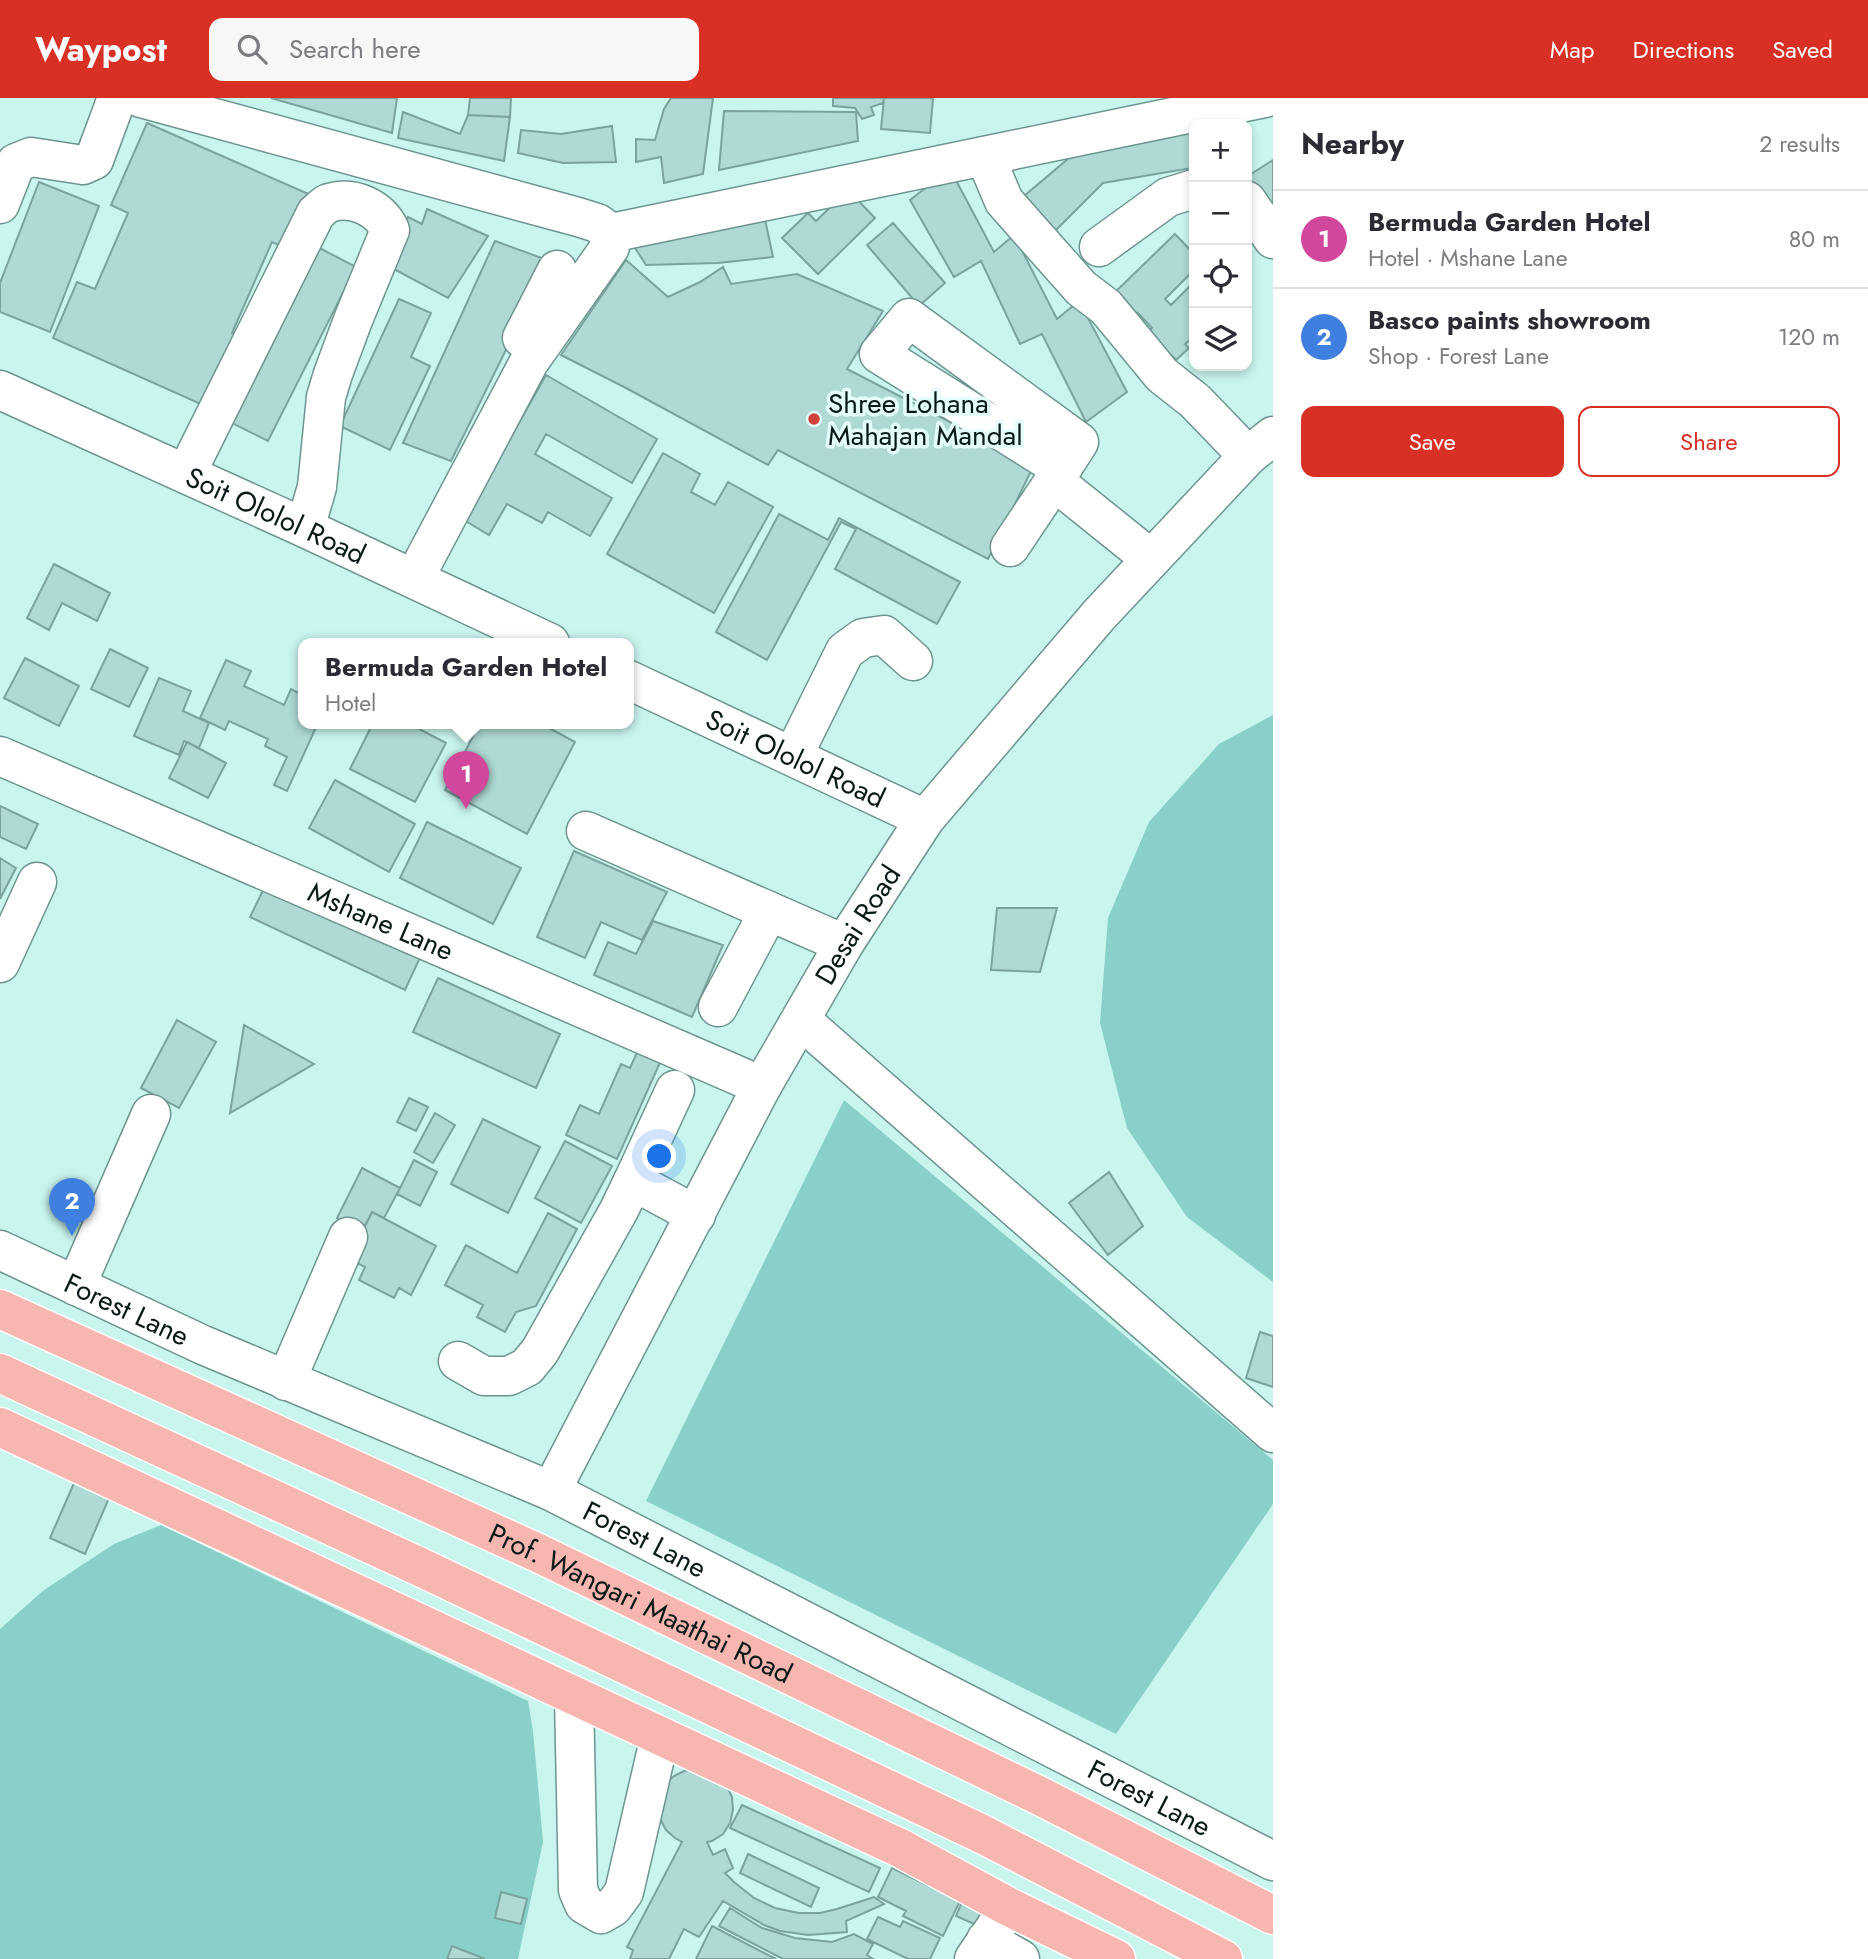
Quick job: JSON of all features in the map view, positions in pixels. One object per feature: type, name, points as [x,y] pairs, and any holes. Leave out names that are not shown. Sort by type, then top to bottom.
[{"type":"main road","name":"Prof. Wangari Maathai Road","points":[[0,1309],[538,1553],[1036,1794],[1273,1914]]},
{"type":"main road","points":[[0,1373],[418,1566],[982,1834],[1223,1959]]},
{"type":"main road","points":[[0,1427],[900,1849],[1098,1955]]},
{"type":"street","points":[[0,204],[16,163],[30,157],[83,165],[94,160],[117,98]]},
{"type":"street","points":[[141,98],[578,217],[597,223],[611,233],[1265,98]]},
{"type":"street","points":[[985,156],[1004,201],[1081,288],[1106,307],[1163,375],[1195,401],[1261,446]]},
{"type":"street","points":[[1099,247],[1168,197],[1189,191]]},
{"type":"street","points":[[186,474],[316,213],[327,204],[352,201],[372,209],[385,220],[390,230],[329,386],[317,487],[305,528]]},
{"type":"street","points":[[1252,208],[1273,240]]},
{"type":"street","points":[[407,576],[529,362],[610,247],[611,233]]},
{"type":"street","points":[[407,576],[557,270]]},
{"type":"street","points":[[1010,547],[1058,475],[1079,442],[909,318],[879,354],[1058,475],[1151,559]]},
{"type":"street","name":"Soit Ololol Road","points":[[0,390],[539,638]]},
{"type":"street","name":"Desai Road","points":[[551,1491],[762,1086],[844,944],[925,819],[1099,615],[1261,446]]},
{"type":"street","points":[[793,757],[845,651],[863,638],[884,635],[913,661]]},
{"type":"street","name":"Soit Ololol Road","points":[[634,682],[925,819]]},
{"type":"street","name":"Mshane Lane","points":[[0,756],[762,1086]]},
{"type":"street","points":[[586,831],[844,944]]},
{"type":"street","points":[[0,963],[37,882]]},
{"type":"street","points":[[718,1007],[769,911]]},
{"type":"street","points":[[801,1020],[1273,1433]]},
{"type":"street","points":[[458,1361],[484,1376],[509,1376],[527,1367],[540,1351],[612,1222],[676,1090]]},
{"type":"street","points":[[76,1286],[151,1114]]},
{"type":"street","points":[[633,1181],[696,1215]]},
{"type":"street","points":[[286,1381],[348,1237]]},
{"type":"street","name":"Forest Lane","points":[[0,1250],[203,1345],[551,1491],[1273,1861]]},
{"type":"street","points":[[574,1696],[578,1890],[583,1904],[601,1914],[613,1907],[624,1892],[660,1736]]},
{"type":"street","points":[[1009,1907],[980,1950],[1020,1959]]},
{"type":"shaded area","points":[[1273,715],[1273,1282],[1187,1217],[1127,1128],[1100,1023],[1108,918],[1149,822],[1219,744]]},
{"type":"shaded area","points":[[844,1100],[1273,1460],[1273,1504],[1116,1734],[646,1501]]},
{"type":"shaded area","points":[[161,1525],[528,1701],[543,1842],[518,1959],[0,1959],[0,1629],[44,1590],[114,1544]]},
{"type":"building","points":[[271,98],[397,98],[392,133]]},
{"type":"building","points":[[470,98],[511,98],[510,117],[468,115]]},
{"type":"building","points":[[671,98],[713,98],[703,174],[664,183],[661,157],[636,162],[636,139],[655,140],[664,109]]},
{"type":"building","points":[[833,98],[884,98],[883,103],[871,107],[874,115],[862,119],[855,108],[833,106]]},
{"type":"building","points":[[884,98],[933,98],[930,133],[881,129]]},
{"type":"building","points":[[1234,108],[1237,119],[1191,119]]},
{"type":"building","points":[[724,111],[856,112],[858,141],[719,170]]},
{"type":"building","points":[[403,112],[460,134],[468,115],[510,117],[504,161],[398,138]]},
{"type":"building","points":[[1189,120],[1189,169],[1103,183],[1050,236],[1017,202],[1082,147]]},
{"type":"building","points":[[147,123],[313,196],[290,250],[272,242],[232,333],[246,339],[214,410],[53,338],[77,282],[95,289],[128,213],[111,205]]},
{"type":"building","points":[[612,126],[616,162],[563,163],[518,153],[521,130],[561,134]]},
{"type":"building","points":[[1273,160],[1273,213],[1252,182],[1252,173]]},
{"type":"building","points":[[950,169],[994,252],[1014,235],[1057,319],[1079,301],[1127,392],[1086,422],[1042,334],[1020,344],[981,261],[954,277],[910,200]]},
{"type":"building","points":[[39,182],[99,206],[50,332],[0,312],[0,283]]},
{"type":"building","points":[[848,190],[875,218],[818,274],[782,238],[808,213],[816,221]]},
{"type":"building","points":[[427,209],[488,236],[448,298],[390,267],[408,217],[422,224]]},
{"type":"building","points":[[763,210],[773,257],[718,263],[646,265],[628,237]]},
{"type":"building","points":[[893,223],[945,283],[919,306],[867,245]]},
{"type":"building","points":[[1175,234],[1189,249],[1189,275],[1165,299],[1171,305],[1189,287],[1189,341],[1185,344],[1189,348],[1176,360],[1171,355],[1165,360],[1147,333],[1152,328],[1138,313],[1129,322],[1107,300]]},
{"type":"building","points":[[495,241],[550,261],[451,461],[403,443]]},
{"type":"building","points":[[308,242],[356,267],[268,441],[220,417]]},
{"type":"building","name":"Shree Lohana Mahajan Mandal","points":[[626,260],[668,297],[700,282],[723,267],[731,284],[797,274],[883,311],[847,369],[1034,465],[988,559],[778,450],[768,465],[561,355]]},
{"type":"building","points":[[399,299],[431,313],[411,357],[430,366],[390,450],[340,426]]},
{"type":"building","points":[[546,375],[657,439],[632,483],[546,434],[535,454],[612,498],[590,536],[548,512],[542,523],[507,504],[489,535],[464,520]]},
{"type":"building","points":[[663,453],[700,474],[691,492],[715,505],[728,482],[773,507],[714,613],[607,554]]},
{"type":"building","points":[[779,514],[828,540],[839,518],[960,582],[937,624],[835,569],[856,529],[841,522],[767,660],[716,632]]},
{"type":"building","points":[[54,564],[110,593],[97,621],[62,603],[49,630],[27,618]]},
{"type":"building","points":[[110,649],[148,668],[129,707],[91,689]]},
{"type":"building","points":[[25,658],[79,686],[59,726],[4,698]]},
{"type":"building","points":[[226,660],[251,671],[244,686],[284,705],[291,689],[298,692],[298,729],[315,729],[287,791],[274,785],[287,757],[265,746],[268,739],[229,721],[225,730],[200,718]]},
{"type":"building","points":[[159,678],[191,691],[183,711],[209,723],[199,748],[184,741],[179,755],[134,736]]},
{"type":"building","points":[[370,729],[419,729],[446,743],[415,802],[350,769]]},
{"type":"building","points":[[477,729],[551,729],[575,742],[527,834],[445,790]]},
{"type":"building","points":[[187,742],[226,763],[208,798],[169,778]]},
{"type":"building","points":[[335,780],[415,824],[389,872],[309,828]]},
{"type":"building","points":[[0,806],[38,824],[26,849],[0,837]]},
{"type":"building","points":[[427,822],[521,868],[493,924],[400,878]]},
{"type":"building","points":[[574,851],[667,892],[642,940],[601,922],[585,958],[537,937]]},
{"type":"building","points":[[0,858],[16,868],[0,899]]},
{"type":"building","points":[[269,878],[423,951],[405,990],[250,917]]},
{"type":"building","points":[[997,908],[1057,908],[1040,972],[991,970]]},
{"type":"building","points":[[653,921],[723,945],[692,1017],[594,975],[608,942],[636,954]]},
{"type":"building","points":[[438,978],[560,1034],[536,1088],[413,1032]]},
{"type":"building","points":[[177,1020],[216,1042],[179,1108],[141,1088]]},
{"type":"building","points":[[244,1025],[314,1064],[230,1113]]},
{"type":"building","points":[[639,1048],[662,1058],[617,1159],[566,1135],[580,1105],[599,1114],[621,1064],[630,1068]]},
{"type":"building","points":[[409,1098],[428,1107],[416,1131],[397,1122]]},
{"type":"building","points":[[435,1113],[455,1125],[433,1163],[414,1152]]},
{"type":"building","points":[[483,1119],[540,1147],[508,1213],[451,1184]]},
{"type":"building","points":[[565,1141],[612,1166],[581,1223],[535,1198]]},
{"type":"building","points":[[414,1160],[437,1172],[420,1206],[397,1194]]},
{"type":"building","points":[[362,1168],[400,1188],[384,1218],[372,1212],[362,1231],[337,1218]]},
{"type":"building","points":[[1109,1172],[1143,1226],[1108,1255],[1069,1203]]},
{"type":"building","points":[[372,1212],[436,1246],[411,1295],[399,1288],[394,1298],[359,1280],[365,1267],[349,1259]]},
{"type":"building","points":[[548,1213],[577,1229],[536,1306],[516,1312],[505,1332],[477,1317],[483,1305],[445,1285],[466,1245],[517,1273]]},
{"type":"building","points":[[1260,1332],[1273,1336],[1273,1387],[1246,1378]]},
{"type":"building","points":[[74,1483],[109,1498],[85,1554],[50,1538]]},
{"type":"building","points":[[697,1769],[727,1786],[732,1797],[730,1823],[723,1834],[707,1842],[713,1855],[725,1849],[733,1868],[725,1873],[754,1898],[775,1908],[799,1913],[820,1913],[874,1897],[884,1904],[846,1921],[847,1932],[808,1935],[780,1931],[764,1925],[723,1901],[699,1937],[684,1929],[669,1959],[630,1959],[633,1950],[627,1947],[682,1842],[666,1830],[660,1819],[665,1784],[684,1771]]},
{"type":"building","points":[[742,1805],[880,1868],[869,1892],[730,1828]]},
{"type":"building","points":[[748,1854],[819,1888],[811,1907],[740,1873]]},
{"type":"building","points":[[892,1868],[960,1901],[943,1936],[903,1916],[906,1911],[878,1897]]},
{"type":"building","points":[[501,1892],[527,1899],[521,1924],[495,1918]]},
{"type":"building","points":[[962,1902],[988,1913],[981,1927],[956,1916]]},
{"type":"building","points":[[730,1908],[762,1928],[795,1938],[832,1942],[854,1934],[873,1944],[867,1955],[873,1959],[783,1959],[719,1926]]},
{"type":"building","points":[[878,1917],[900,1927],[903,1921],[940,1938],[930,1959],[908,1959],[867,1939]]},
{"type":"building","points":[[712,1926],[776,1959],[696,1959]]},
{"type":"building","points":[[452,1946],[485,1959],[447,1959]]},
{"type":"place","name":"Shree Lohana Mahajan Mandal","points":[[814,419]]},
{"type":"place","name":"Bermuda Garden Hotel","points":[[466,809]]},
{"type":"place","name":"Basco paints showroom","points":[[72,1236]]}]
